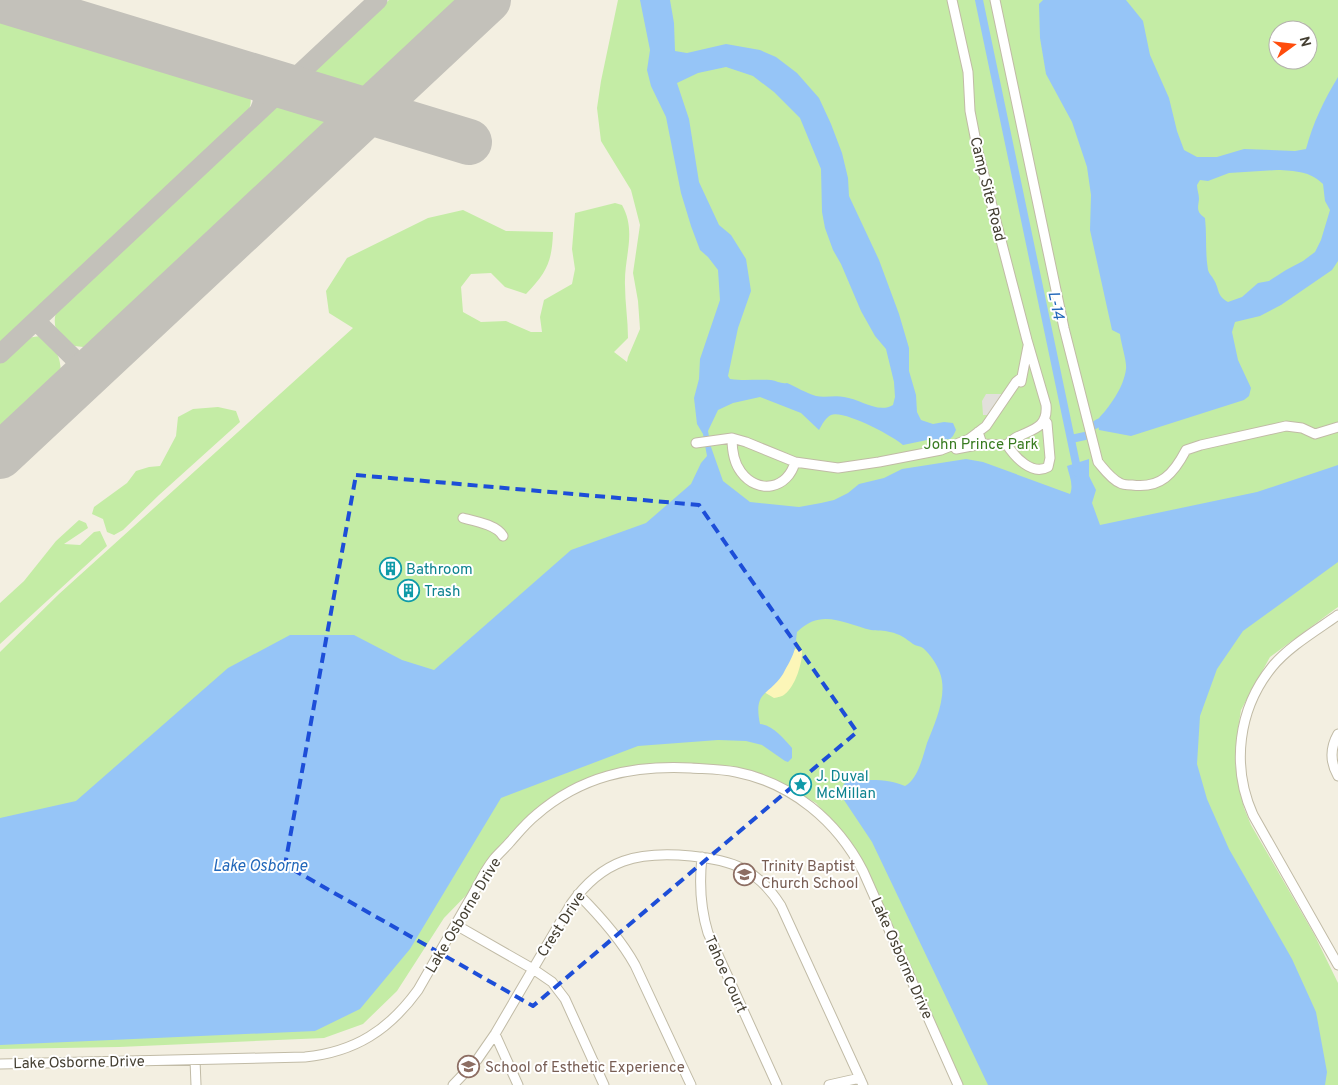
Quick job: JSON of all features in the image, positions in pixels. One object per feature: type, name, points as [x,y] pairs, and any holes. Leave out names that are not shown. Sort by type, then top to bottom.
[{"type":"street","name":"Camp Site Road","points":[[696,443],[720,438],[732,438],[795,462],[838,468],[941,450],[969,439],[986,426],[993,424],[1002,414],[1023,374],[1028,346],[978,152],[970,111],[968,72],[952,0]]},
{"type":"street","points":[[995,0],[1064,328],[1098,462],[1120,484],[1141,486],[1160,482],[1176,469],[1186,450],[1201,445],[1286,426],[1302,428],[1315,434],[1338,427]]},
{"type":"street","points":[[1007,445],[1010,440],[1037,428],[1047,413],[1028,346]]},
{"type":"street","points":[[1023,374],[1032,373],[1036,384],[1039,384]]},
{"type":"street","points":[[1007,445],[1023,463],[1036,468],[1046,468],[1050,462],[1050,452],[1047,423],[1044,419]]},
{"type":"street","points":[[978,432],[982,444]]},
{"type":"street","points":[[732,438],[734,458],[740,471],[747,479],[756,484],[772,486],[782,482],[789,476],[795,462]]},
{"type":"street","points":[[941,450],[982,444],[1007,445]]},
{"type":"street","points":[[463,518],[492,527],[501,532],[503,536]]},
{"type":"street","points":[[1338,615],[1287,654],[1273,666],[1264,678],[1244,719],[1240,761],[1246,798],[1253,814],[1338,964]]},
{"type":"street","points":[[1338,734],[1333,743],[1332,757],[1333,767],[1338,776]]},
{"type":"street","name":"Lake Osborne Drive","points":[[0,1064],[304,1057],[333,1053],[359,1043],[383,1028],[408,1004],[418,990],[493,859],[534,816],[549,804],[583,784],[602,776],[622,771],[654,767],[725,770],[756,777],[774,784],[807,803],[822,815],[847,843],[863,871],[958,1085]]},
{"type":"street","name":"Crest Drive","points":[[453,1085],[477,1060],[495,1034],[578,894],[600,873],[627,860],[656,854],[720,860],[742,868],[758,878],[781,906],[861,1081]]},
{"type":"street","name":"Tahoe Court","points":[[702,857],[700,896],[703,918],[708,933],[777,1085]]},
{"type":"street","points":[[578,894],[606,923],[626,948],[636,965],[691,1085]]},
{"type":"street","points":[[456,924],[552,982],[565,999],[604,1085]]},
{"type":"street","points":[[495,1034],[518,1085]]},
{"type":"street","points":[[195,1060],[196,1085]]},
{"type":"street","points":[[828,1085],[861,1081]]},
{"type":"highlighted area","points":[[356,475],[699,505],[857,732],[533,1006],[285,865]]},
{"type":"green space","points":[[389,0],[464,0],[461,5],[361,97],[315,83],[310,75]]},
{"type":"green space","name":"John Prince Park","points":[[618,0],[1338,0],[1338,607],[1270,657],[1241,710],[1235,763],[1244,808],[1251,825],[1314,934],[1338,983],[1338,1085],[960,1085],[890,923],[839,829],[816,803],[791,789],[693,765],[649,764],[598,775],[572,785],[551,798],[523,821],[479,882],[444,918],[397,991],[363,1024],[324,1038],[119,1047],[0,1049],[0,652],[59,594],[353,328],[329,313],[326,291],[347,258],[428,218],[463,210],[506,231],[553,232],[550,259],[544,273],[526,294],[505,287],[491,273],[471,274],[461,287],[463,312],[481,322],[506,321],[531,332],[542,332],[540,317],[544,300],[572,284],[575,269],[572,249],[575,213],[615,203],[622,205],[629,225],[629,244],[625,274],[628,338],[614,352],[627,362],[640,329],[633,273],[640,225],[631,190],[601,141],[597,108]]},
{"type":"green space","points":[[0,12],[245,86],[250,95],[251,103],[242,119],[0,344]]},
{"type":"green space","points":[[284,102],[338,114],[92,348],[75,346],[64,340],[55,326],[58,308],[275,106]]},
{"type":"green space","points":[[40,336],[54,348],[59,357],[61,376],[0,432],[0,363],[27,338]]},
{"type":"green space","points":[[218,407],[236,411],[240,422],[123,530],[114,535],[107,532],[103,519],[92,514],[94,507],[127,483],[136,471],[160,466],[176,436],[178,417],[193,409]]},
{"type":"green space","points":[[79,520],[86,523],[88,528],[64,544],[80,545],[94,532],[100,531],[107,546],[0,644],[0,603],[24,581],[56,541]]},
{"type":"sand","points":[[795,649],[802,650],[802,655],[795,680],[789,691],[780,697],[774,698],[764,692],[779,678]]},
{"type":"shaded area","points":[[986,394],[1008,394],[995,415],[983,415],[982,401]]},
{"type":"water","name":"Lake Osborne","points":[[640,0],[670,0],[674,23],[675,51],[687,53],[726,44],[760,50],[776,57],[797,73],[819,98],[842,153],[848,178],[849,196],[879,260],[899,314],[909,348],[909,371],[916,395],[917,412],[921,420],[933,424],[953,423],[956,430],[950,439],[927,440],[903,445],[879,430],[846,416],[831,415],[825,420],[819,430],[801,413],[760,397],[733,403],[718,410],[708,431],[711,447],[723,481],[750,502],[799,507],[821,503],[834,500],[848,493],[859,484],[884,478],[902,469],[966,459],[983,462],[1070,494],[1071,484],[1067,466],[1089,459],[1089,476],[1096,490],[1092,503],[1100,525],[1257,492],[1338,465],[1338,562],[1243,631],[1217,669],[1200,716],[1197,764],[1207,799],[1229,849],[1292,959],[1316,1012],[1327,1072],[1325,1085],[988,1085],[872,842],[842,797],[843,786],[851,780],[885,781],[905,786],[910,783],[919,767],[942,700],[940,673],[926,650],[900,635],[888,631],[871,630],[832,619],[815,621],[797,632],[795,648],[790,661],[778,681],[764,694],[759,705],[760,724],[774,730],[792,748],[792,758],[788,762],[762,745],[746,741],[718,740],[638,746],[501,798],[410,949],[360,1009],[315,1031],[0,1045],[0,818],[76,801],[228,668],[290,635],[354,635],[402,660],[434,670],[571,550],[646,523],[691,484],[701,463],[707,456],[703,434],[697,424],[694,398],[699,379],[700,359],[720,300],[718,270],[700,250],[691,226],[681,193],[666,117],[651,86],[647,70],[650,50]],"holes":[[[726,67],[753,76],[774,92],[800,118],[821,169],[822,212],[825,228],[833,250],[861,311],[875,336],[886,349],[894,382],[895,397],[893,405],[881,408],[875,407],[850,398],[816,396],[787,383],[771,380],[730,379],[728,376],[738,328],[751,291],[746,259],[731,235],[719,225],[699,182],[689,119],[677,83],[698,73]]]},
{"type":"water","points":[[1043,0],[1126,0],[1143,21],[1150,55],[1169,98],[1184,150],[1197,157],[1217,157],[1244,149],[1295,151],[1306,149],[1319,112],[1338,77],[1338,261],[1332,270],[1281,305],[1260,316],[1235,322],[1232,332],[1238,360],[1251,388],[1249,396],[1244,400],[1131,436],[1099,430],[1097,420],[1119,390],[1125,376],[1126,362],[1120,334],[1112,330],[1090,230],[1091,195],[1087,167],[1072,122],[1046,74],[1040,38],[1039,4]],"holes":[[[1277,170],[1296,171],[1307,174],[1323,184],[1325,201],[1330,210],[1321,240],[1315,252],[1303,261],[1269,281],[1258,283],[1242,297],[1228,302],[1220,295],[1208,270],[1205,218],[1198,210],[1199,197],[1197,185],[1200,180],[1208,181],[1229,173]]]},
{"type":"waterway","name":"L-14","points":[[979,0],[1078,473]]},
{"type":"waterway","points":[[1071,439],[1085,436]]},
{"type":"taxiway","points":[[0,354],[378,0]]},
{"type":"taxiway","points":[[247,75],[256,82],[261,90],[262,100],[259,111]]},
{"type":"taxiway","points":[[36,321],[89,373]]},
{"type":"runway","points":[[2,0],[469,142]]},
{"type":"runway","points":[[0,456],[488,0]]},
{"type":"place","name":"Bathroom","points":[[390,569]]},
{"type":"place","name":"Trash","points":[[408,591]]},
{"type":"place","name":"J. Duval McMillan","points":[[800,785]]},
{"type":"place","name":"Trinity Baptist Church School","points":[[745,875]]},
{"type":"place","name":"School of Esthetic Experience","points":[[469,1067]]}]
